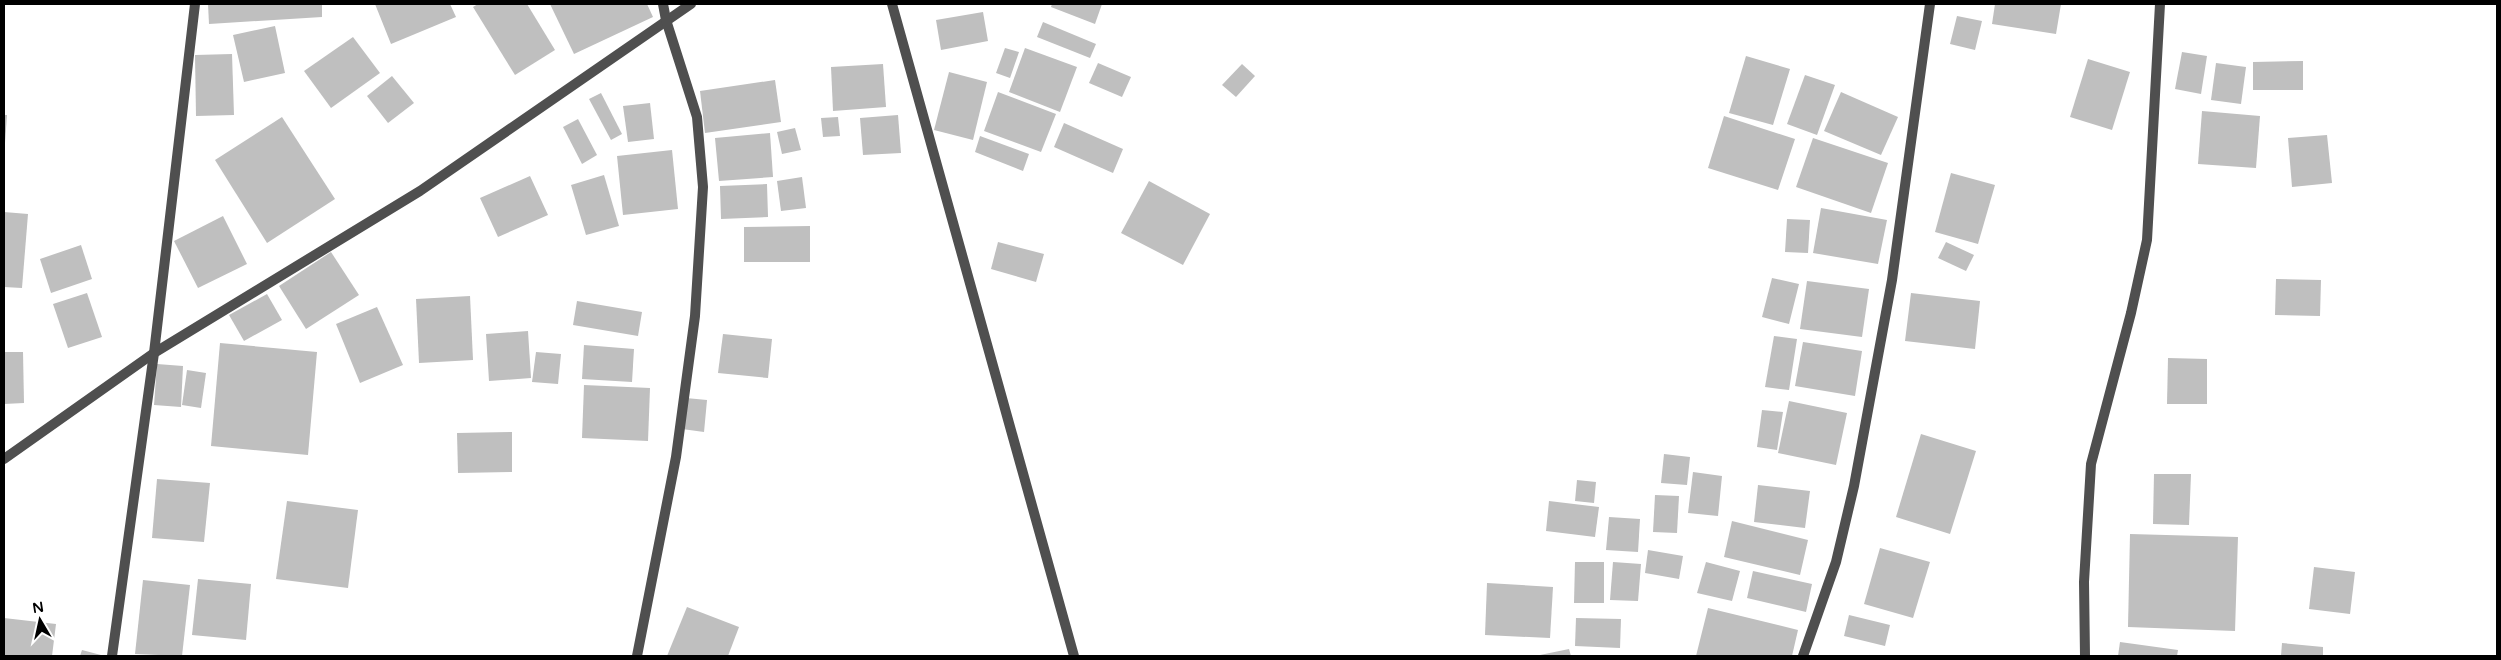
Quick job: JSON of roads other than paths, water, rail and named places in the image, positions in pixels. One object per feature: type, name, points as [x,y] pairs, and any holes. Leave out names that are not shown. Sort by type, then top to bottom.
[{"type":"street","points":[[112,656],[154,353],[195,4]]},
{"type":"street","points":[[637,656],[677,448],[695,316],[703,187],[697,117],[666,20],[663,4]]},
{"type":"street","points":[[4,460],[154,353],[420,190],[691,4]]},
{"type":"street","points":[[892,4],[1074,656]]},
{"type":"street","points":[[1803,656],[1836,562],[1854,486],[1892,280],[1930,4]]},
{"type":"street","points":[[2085,656],[2084,582],[2091,464],[2131,313],[2146,240],[2160,4]]}]
